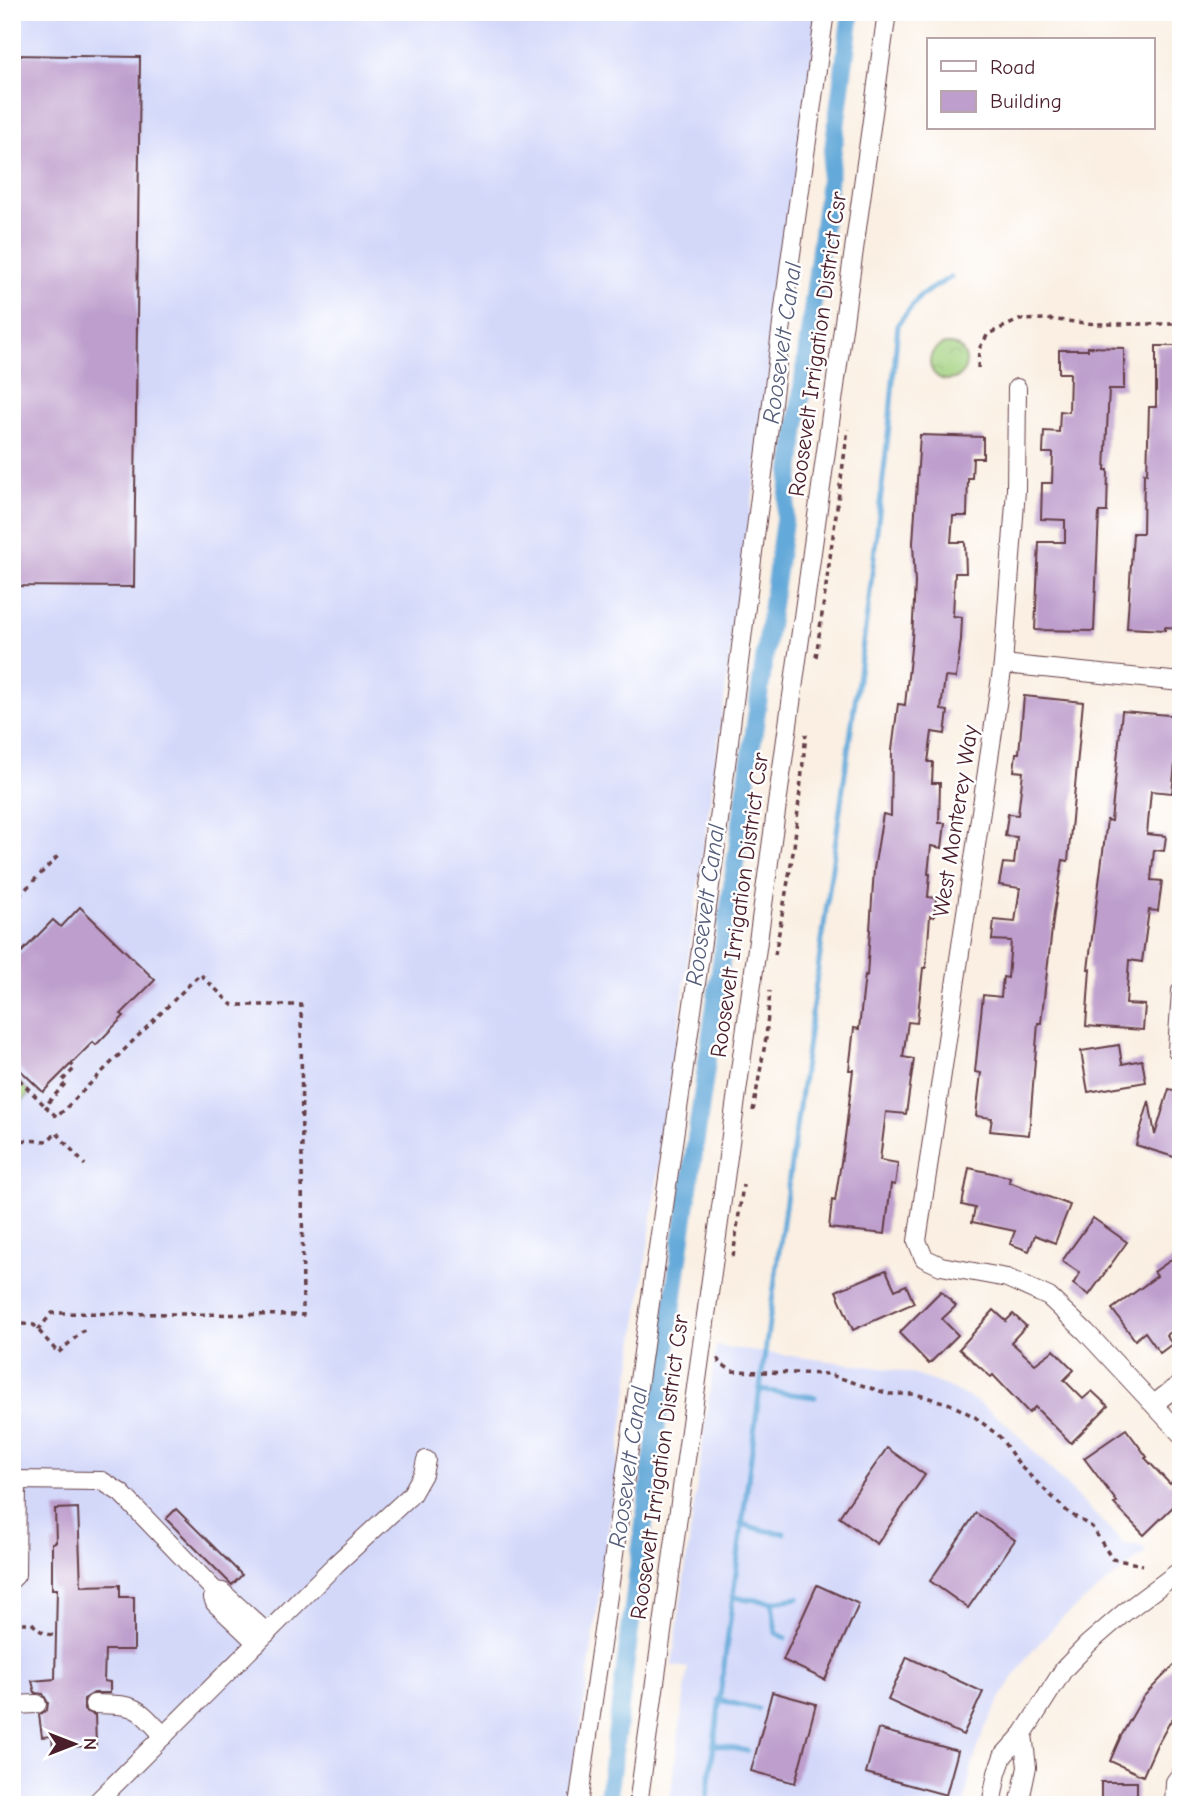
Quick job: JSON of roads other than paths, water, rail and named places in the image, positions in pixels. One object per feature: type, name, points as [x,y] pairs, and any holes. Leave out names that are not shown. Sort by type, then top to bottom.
[{"type":"street","name":"Roosevelt Irrigation District Csr","points":[[578,1805],[715,851],[790,261],[825,12]]},
{"type":"street","name":"Roosevelt Irrigation District Csr","points":[[638,1805],[887,12]]},
{"type":"street","name":"West Monterey Way","points":[[1017,388],[1016,490],[1003,664],[916,1241],[924,1258],[941,1266],[1007,1278],[1048,1297],[1086,1332],[1154,1404]]},
{"type":"street","points":[[1003,664],[1181,682]]},
{"type":"street","points":[[1179,1051],[1181,991]]},
{"type":"street","points":[[1181,1383],[1154,1404],[1181,1434]]},
{"type":"street","points":[[94,1805],[336,1564],[411,1495],[423,1474],[426,1460]]},
{"type":"street","points":[[12,1579],[16,1575],[15,1480],[102,1481],[121,1493],[215,1591],[215,1603],[262,1638]]},
{"type":"street","points":[[991,1805],[1003,1756],[1023,1734],[1063,1669],[1088,1643],[1181,1570]]},
{"type":"street","points":[[12,1705],[37,1704]]},
{"type":"street","points":[[94,1704],[128,1705],[142,1713],[164,1736]]},
{"type":"street","points":[[1019,1805],[1027,1767],[1023,1734]]},
{"type":"street","points":[[1174,1805],[1175,1782],[1181,1774]]},
{"type":"waterway","name":"Roosevelt Canal","points":[[607,1805],[678,1265],[791,472],[851,12]]},
{"type":"waterway","points":[[706,1805],[757,1410],[869,600],[898,324],[921,295],[951,277]]},
{"type":"waterway","points":[[759,1390],[815,1397]]},
{"type":"waterway","points":[[741,1524],[784,1533]]},
{"type":"waterway","points":[[732,1597],[772,1602],[798,1598]]},
{"type":"waterway","points":[[772,1602],[776,1633],[786,1638]]},
{"type":"waterway","points":[[718,1700],[758,1709]]},
{"type":"waterway","points":[[713,1744],[747,1751]]}]
